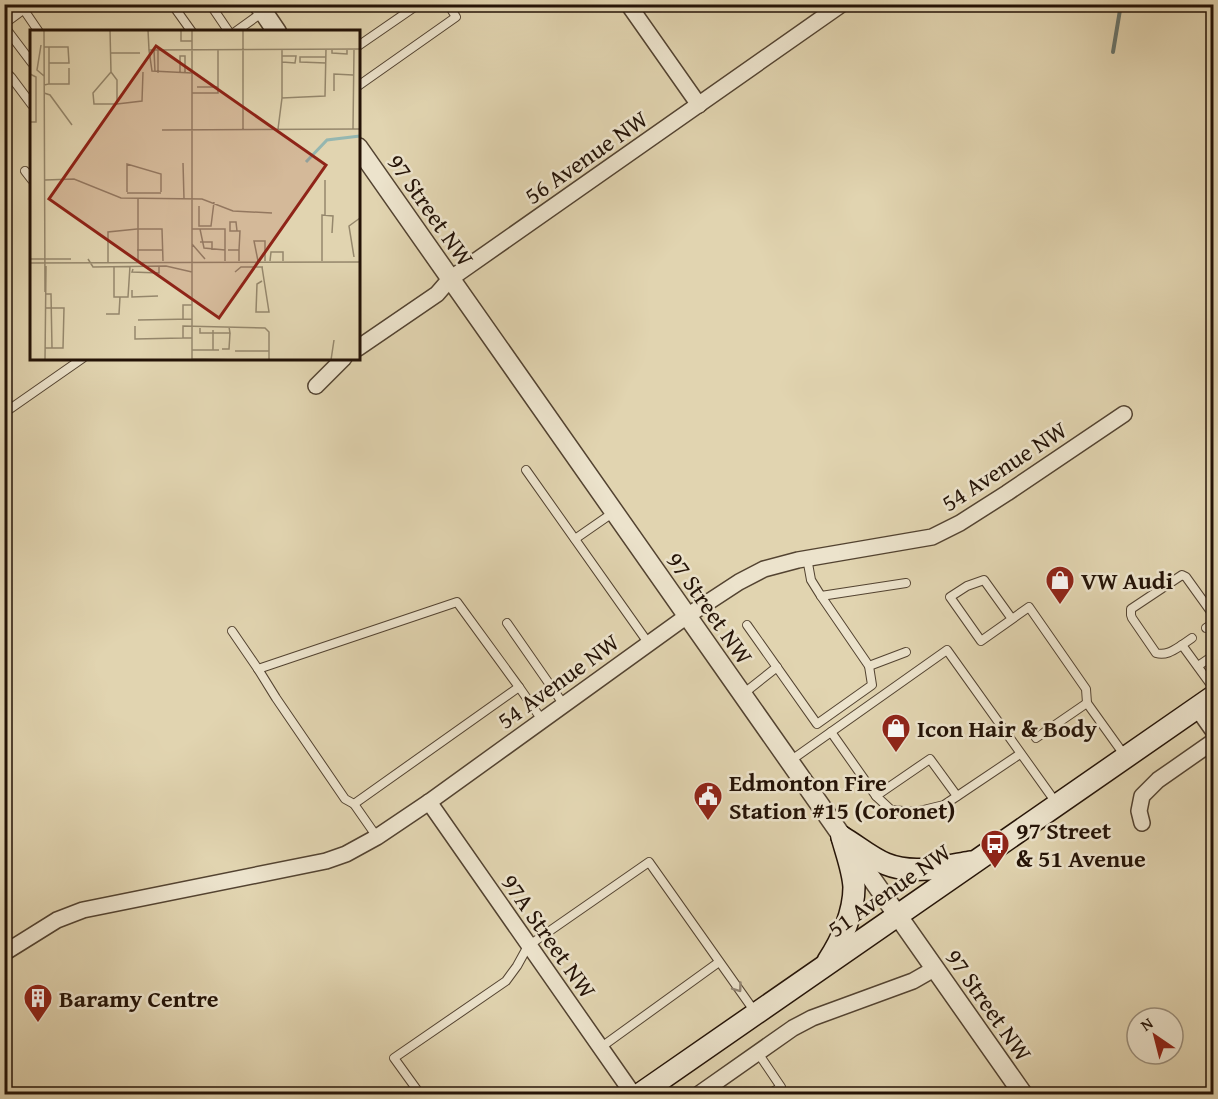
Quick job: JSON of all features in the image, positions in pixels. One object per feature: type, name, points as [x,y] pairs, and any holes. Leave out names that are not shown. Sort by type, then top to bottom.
[{"type":"main road","name":"51 Avenue NW","points":[[640,1095],[1205,702]]},
{"type":"main road","points":[[842,837],[884,863],[904,868],[923,870],[976,861]]},
{"type":"main road","points":[[826,965],[845,928],[852,904],[853,881],[842,837]]},
{"type":"street","points":[[628,4],[699,105]]},
{"type":"street","name":"56 Avenue NW","points":[[360,347],[437,294],[450,279],[842,4]]},
{"type":"street","points":[[261,8],[276,30]]},
{"type":"street","name":"97 Street NW","points":[[360,150],[1023,1095]]},
{"type":"street","points":[[316,386],[342,360]]},
{"type":"street","name":"54 Avenue NW","points":[[4,953],[57,920],[83,910],[326,861],[346,854],[377,837],[429,802],[687,616],[739,582],[764,569],[807,558],[932,537],[1007,494],[1124,414]]},
{"type":"street","name":"51 Avenue NW","points":[[1205,702],[1214,732]]},
{"type":"street","points":[[1142,824],[1138,811],[1142,796],[1158,780],[1214,741]]},
{"type":"street","name":"97A Street NW","points":[[429,802],[633,1095]]},
{"type":"street","points":[[699,1095],[793,1028],[812,1018],[913,981],[934,969]]},
{"type":"lane","points":[[30,60],[4,25],[31,4]]},
{"type":"lane","points":[[172,4],[191,30]]},
{"type":"lane","points":[[210,4],[228,30]]},
{"type":"lane","points":[[360,45],[419,4]]},
{"type":"lane","points":[[360,85],[456,17],[448,4]]},
{"type":"lane","points":[[237,30],[261,8]]},
{"type":"lane","points":[[24,10],[38,30]]},
{"type":"lane","points":[[4,70],[30,102]]},
{"type":"lane","points":[[25,171],[30,177]]},
{"type":"lane","points":[[5,411],[80,360]]},
{"type":"lane","points":[[525,470],[649,644]]},
{"type":"lane","points":[[575,539],[614,512]]},
{"type":"lane","points":[[747,625],[818,724],[872,685],[869,666],[811,580],[807,558]]},
{"type":"lane","points":[[1192,638],[1167,653],[1156,653],[1132,618],[1131,609],[1182,575],[1186,577],[1214,616]]},
{"type":"lane","points":[[1012,619],[984,580],[967,586],[950,597],[981,641],[1029,607],[1086,689],[1087,703],[1126,757]]},
{"type":"lane","points":[[821,596],[906,583]]},
{"type":"lane","points":[[258,669],[458,602],[542,720]]},
{"type":"lane","points":[[507,623],[564,705]]},
{"type":"lane","points":[[1206,628],[1214,623]]},
{"type":"lane","points":[[232,631],[345,799],[354,804],[377,837]]},
{"type":"lane","points":[[1182,645],[1214,689]]},
{"type":"lane","points":[[790,762],[947,650],[1058,805]]},
{"type":"lane","points":[[869,666],[906,652]]},
{"type":"lane","points":[[1198,666],[1214,655]]},
{"type":"lane","points":[[742,695],[777,667]]},
{"type":"lane","points":[[354,804],[519,687]]},
{"type":"lane","points":[[1036,738],[1087,703]]},
{"type":"lane","points":[[831,732],[876,796],[891,810],[915,812],[944,805],[1020,754]]},
{"type":"lane","points":[[876,796],[930,759],[957,796]]},
{"type":"lane","points":[[420,1095],[394,1058],[506,981],[528,946],[648,862],[756,1014]]},
{"type":"lane","points":[[600,1048],[719,962]]},
{"type":"lane","points":[[758,1053],[780,1087],[769,1095]]},
{"type":"waterway","points":[[1113,52],[1121,4]]},
{"type":"place","name":"VW Audi","points":[[1060,606]]},
{"type":"place","name":"Icon Hair & Body","points":[[896,754]]},
{"type":"place","name":"Edmonton Fire Station #15 (Coronet)","points":[[708,822]]},
{"type":"place","name":"97 Street & 51 Avenue","points":[[995,870]]},
{"type":"place","name":"Baramy Centre","points":[[38,1024]]}]
